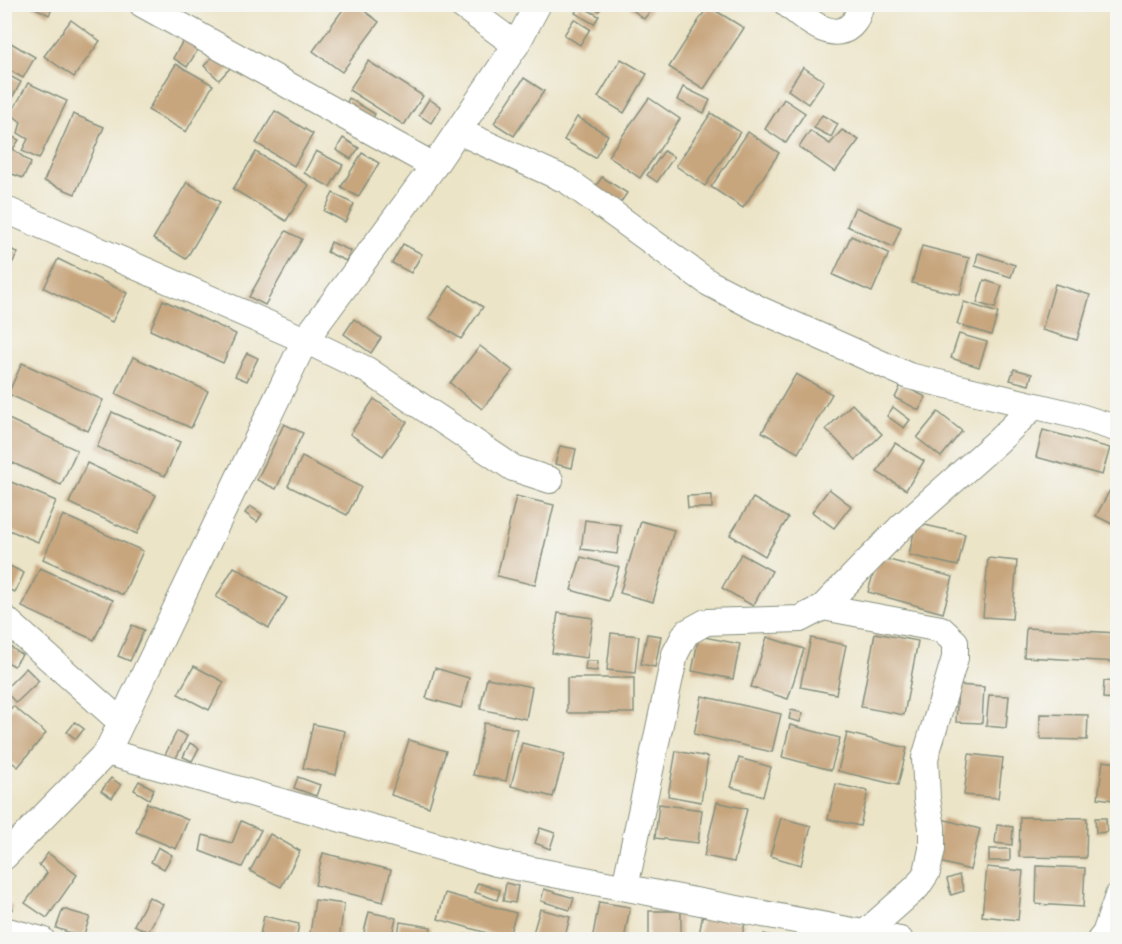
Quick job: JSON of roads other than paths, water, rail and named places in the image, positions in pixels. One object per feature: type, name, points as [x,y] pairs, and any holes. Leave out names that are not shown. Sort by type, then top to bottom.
[{"type":"street","points":[[142,4],[434,166]]},
{"type":"street","points":[[460,4],[516,45]]},
{"type":"street","points":[[4,857],[107,752],[305,340],[434,166],[516,45],[538,4]]},
{"type":"street","points":[[787,4],[811,23],[827,31],[841,30],[853,23],[861,4]]},
{"type":"street","points":[[458,131],[568,181],[709,283],[761,310],[909,376],[1074,415],[1118,429]]},
{"type":"street","points":[[4,208],[305,340],[367,370],[513,468],[550,480]]},
{"type":"street","points":[[625,886],[675,654],[686,633],[706,622],[800,619],[824,607],[901,527],[1034,406]]},
{"type":"street","points":[[824,607],[941,629],[955,642],[955,658],[925,758],[927,799],[932,828],[932,849],[927,872],[917,887],[865,933]]},
{"type":"street","points":[[4,618],[121,722]]},
{"type":"street","points":[[107,752],[496,863],[900,939]]},
{"type":"street","points":[[1100,939],[1105,934],[1118,896]]},
{"type":"street","points":[[4,930],[42,939]]}]
